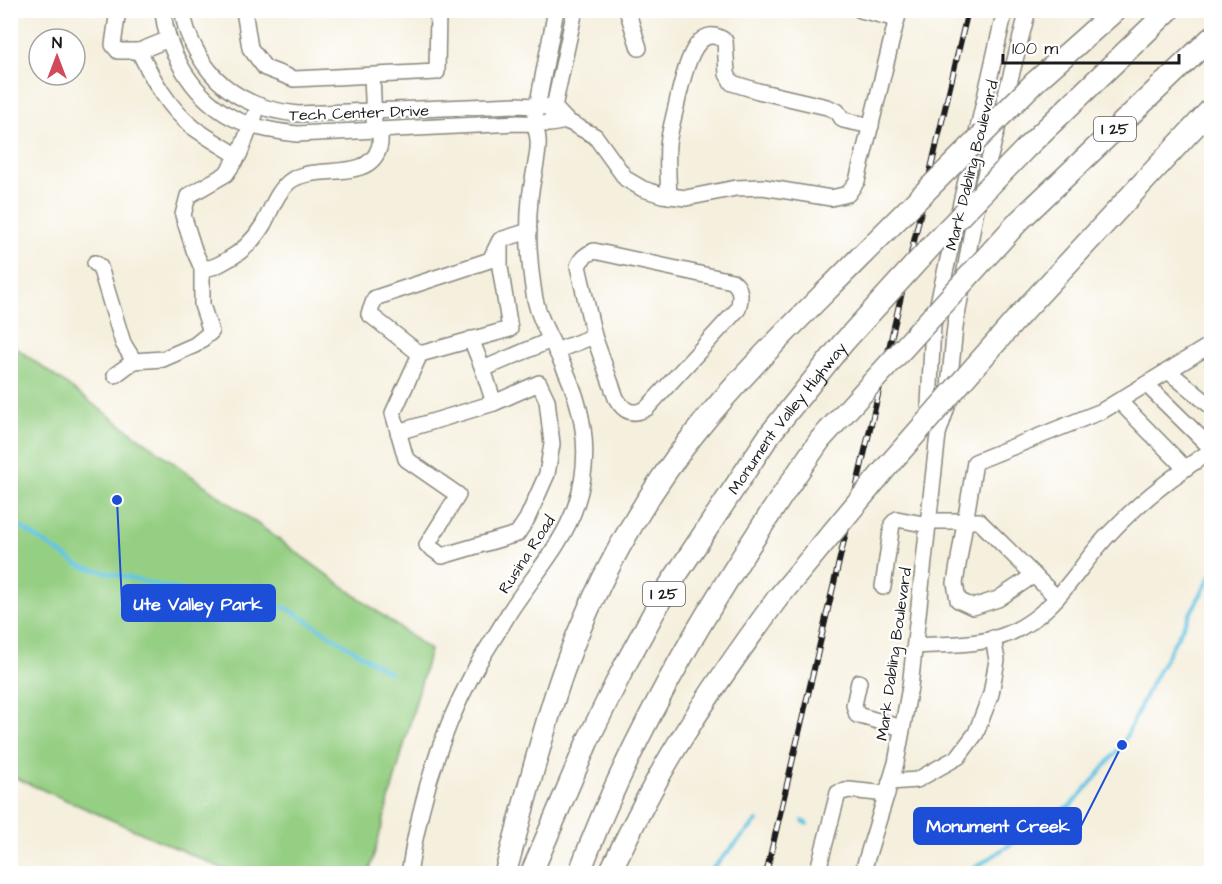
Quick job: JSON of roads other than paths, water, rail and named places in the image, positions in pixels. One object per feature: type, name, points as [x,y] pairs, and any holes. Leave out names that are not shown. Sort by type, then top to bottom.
[{"type":"highway","points":[[505,873],[564,671],[590,607],[621,546],[655,490],[693,435],[746,373],[1035,82],[1101,10]]},
{"type":"highway","points":[[1056,59],[1116,10]]},
{"type":"highway","name":"Monument Valley Highway","points":[[531,873],[589,738],[623,669],[665,592],[770,434],[843,343],[935,242],[1028,146],[1169,10]]},
{"type":"highway","name":"I 25","points":[[579,873],[621,777],[668,680],[759,530],[820,440],[1019,221],[1212,37]]},
{"type":"highway","points":[[609,873],[642,806],[682,737],[739,651],[777,599],[886,468],[1020,315],[1212,108]]},
{"type":"street","points":[[118,10],[113,45],[118,51],[139,51],[169,39]]},
{"type":"street","name":"Tech Center Drive","points":[[163,10],[169,39],[189,78],[207,99],[226,114],[251,125],[297,134],[567,122]]},
{"type":"street","name":"Tech Center Drive","points":[[183,10],[184,23],[191,42],[205,67],[220,85],[237,97],[278,112],[298,114],[537,105],[554,107]]},
{"type":"street","points":[[244,10],[250,48],[265,68],[294,80],[437,72],[438,10]]},
{"type":"street","points":[[534,123],[556,10]]},
{"type":"street","points":[[550,124],[575,10]]},
{"type":"street","points":[[627,10],[639,48]]},
{"type":"street","points":[[554,107],[567,122],[595,136],[626,179],[643,189],[686,198],[736,188],[763,187],[831,198],[848,194],[857,181],[898,15],[861,10]]},
{"type":"street","name":"Mark Dabling Boulevard","points":[[938,434],[929,405],[933,325],[1005,10]]},
{"type":"street","name":"Mark Dabling Boulevard","points":[[862,873],[889,788],[902,728],[915,646],[938,434],[947,407],[955,327],[975,214],[1028,10]]},
{"type":"street","points":[[669,196],[668,145],[685,69],[697,44],[711,36],[718,36],[725,40],[727,74],[732,82],[758,91],[827,107],[837,111],[843,120],[871,126]]},
{"type":"street","points":[[139,51],[151,77],[192,126],[238,156]]},
{"type":"street","points":[[202,268],[212,268],[242,251],[262,226],[278,196],[291,181],[321,172],[362,167],[373,159],[380,147],[373,111],[372,76]]},
{"type":"street","points":[[115,375],[134,361],[163,359],[195,345],[211,332],[202,305],[202,268],[183,215],[188,196],[226,174],[238,156],[258,106]]},
{"type":"street","name":"Rusina Road","points":[[409,873],[415,835],[440,745],[457,705],[473,673],[511,611],[553,550],[576,507],[585,464],[583,418],[576,393],[540,318],[535,295],[529,231],[532,177],[538,141],[534,123]]},
{"type":"street","name":"Rusina Road","points":[[538,141],[550,124]]},
{"type":"street","points":[[420,354],[369,314],[375,298],[490,260],[500,240],[529,231]]},
{"type":"street","points":[[398,432],[494,402],[539,383],[547,400],[552,444],[547,474],[527,519],[517,534],[441,556],[427,545],[458,495],[406,459],[398,432],[393,413],[420,354],[510,329],[500,267],[500,240]]},
{"type":"street","points":[[594,251],[732,281],[740,291],[741,299],[738,309],[647,408],[639,413],[633,413],[621,407],[594,336],[578,266],[580,261],[594,251]]},
{"type":"street","points":[[95,263],[100,267],[123,343],[134,361]]},
{"type":"street","points":[[483,369],[554,345],[594,336]]},
{"type":"street","points":[[471,339],[494,402]]},
{"type":"street","points":[[1034,575],[999,599],[973,607],[958,600],[955,583],[975,462],[1102,411],[1212,344]]},
{"type":"street","points":[[1168,371],[1212,407]]},
{"type":"street","points":[[915,646],[973,642],[993,638],[1010,633],[1028,623],[1044,612],[1107,537],[1145,498],[1212,449],[1146,384]]},
{"type":"street","points":[[1119,400],[1185,468]]},
{"type":"street","points":[[883,588],[892,524],[897,519],[929,523],[979,521],[1057,598]]},
{"type":"street","points":[[823,873],[819,866],[838,793],[849,790],[889,788],[917,780],[958,757],[976,733],[991,694],[997,660],[993,638]]},
{"type":"street","points":[[860,682],[854,705],[857,715],[902,728]]},
{"type":"waterway","points":[[10,520],[80,566],[226,601],[287,608],[390,673]]},
{"type":"waterway","points":[[965,874],[1071,805],[1097,776],[1122,745],[1148,690],[1212,574]]},
{"type":"waterway","points":[[707,874],[757,821]]},
{"type":"waterway","points":[[803,821],[807,824]]},
{"type":"railway","points":[[766,874],[968,10]]},
{"type":"place","name":"Ute Valley Park","points":[[117,500]]},
{"type":"place","name":"Monument Creek","points":[[1122,745]]}]
